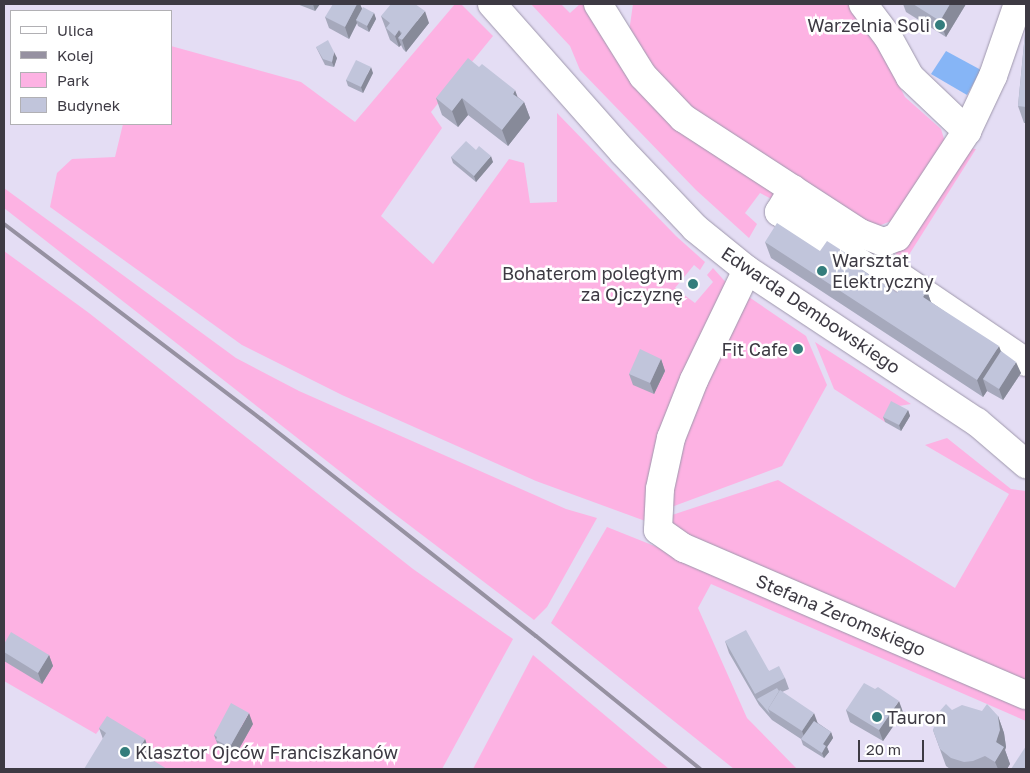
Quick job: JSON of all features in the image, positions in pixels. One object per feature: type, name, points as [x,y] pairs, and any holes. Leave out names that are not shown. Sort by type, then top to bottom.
[{"type":"street","name":"Edwarda Dembowskiego","points":[[492,4],[616,145],[743,278],[977,422],[1026,462]]},
{"type":"street","points":[[598,4],[643,76],[663,100],[684,118],[860,233],[884,242],[897,237],[967,131],[993,76],[1018,4]]},
{"type":"street","points":[[864,4],[888,37],[910,77],[967,131]]},
{"type":"street","points":[[793,189],[779,212],[870,269],[890,270],[1026,362]]},
{"type":"street","points":[[884,242],[890,270]]},
{"type":"street","name":"Stefana Żeromskiego","points":[[743,278],[694,380],[671,438],[660,489],[658,530],[684,548],[1026,695]]},
{"type":"green space","points":[[455,4],[461,4],[493,36],[431,112],[442,128],[381,216],[433,264],[509,159],[524,163],[530,203],[557,202],[557,113],[676,236],[705,262],[700,270],[694,265],[675,288],[695,303],[713,282],[707,275],[713,268],[730,287],[648,522],[536,481],[342,395],[242,345],[50,207],[57,173],[72,159],[115,157],[123,125],[172,125],[172,46],[301,82],[355,122]]},
{"type":"green space","points":[[531,4],[561,4],[570,13],[580,4],[587,4],[640,91],[783,197],[779,203],[760,193],[745,213],[757,224],[749,238],[696,190],[580,70],[570,46]]},
{"type":"green space","points":[[633,4],[848,4],[861,12],[905,97],[941,129],[945,142],[891,221],[876,227],[688,106],[649,62],[629,32]]},
{"type":"green space","points":[[967,148],[976,149],[905,261],[897,259],[895,249]]},
{"type":"green space","points":[[4,188],[236,358],[299,391],[566,509],[597,518],[547,607],[534,620],[388,509],[4,208]]},
{"type":"green space","points":[[4,251],[89,313],[413,569],[513,639],[442,769],[147,769],[102,726],[96,734],[4,681]]},
{"type":"green space","points":[[746,295],[806,336],[827,385],[782,466],[666,509],[677,444]]},
{"type":"green space","points":[[815,342],[911,404],[893,407],[885,422],[834,389]]},
{"type":"green space","points":[[947,438],[1011,489],[1026,491],[1026,687],[681,539],[666,517],[778,480],[955,588],[1009,494],[925,445]]},
{"type":"green space","points":[[607,527],[717,571],[1026,703],[1026,721],[711,584],[698,608],[747,718],[797,769],[734,769],[551,623]]},
{"type":"green space","points":[[533,655],[669,769],[473,769]]},
{"type":"water","points":[[946,51],[981,70],[967,95],[931,74]]},
{"type":"building","points":[[333,4],[357,4],[345,27],[325,17]]},
{"type":"building","points":[[391,4],[415,4],[425,11],[402,40],[398,38],[402,33],[399,30],[395,36],[386,28],[390,23],[381,16]]},
{"type":"building","points":[[913,4],[950,4],[940,21]]},
{"type":"building","points":[[363,7],[374,13],[367,26],[356,20]]},
{"type":"building","points":[[1026,23],[1026,107],[1018,106]]},
{"type":"building","points":[[328,40],[334,52],[332,62],[323,59],[316,47]]},
{"type":"building","points":[[468,58],[479,67],[482,64],[515,90],[513,94],[524,102],[502,130],[462,98],[452,111],[436,98]]},
{"type":"building","points":[[356,60],[371,67],[361,87],[346,80]]},
{"type":"building","points":[[466,141],[476,150],[479,146],[491,156],[474,176],[451,157]]},
{"type":"building","points":[[777,223],[820,251],[827,241],[852,257],[850,262],[897,293],[906,277],[927,291],[923,297],[999,346],[977,380],[765,242]]},
{"type":"building","points":[[640,349],[661,359],[650,383],[629,374]]},
{"type":"building","points":[[1001,351],[1016,362],[999,389],[983,379]]},
{"type":"building","points":[[891,401],[908,410],[899,425],[883,417]]},
{"type":"building","points":[[746,630],[769,671],[779,666],[785,678],[755,694],[725,641]]},
{"type":"building","points":[[11,632],[49,655],[38,673],[4,652],[4,644]]},
{"type":"building","points":[[864,683],[875,689],[878,687],[899,701],[879,730],[846,710]]},
{"type":"building","points":[[777,688],[779,691],[768,709],[770,714],[757,699]]},
{"type":"building","points":[[780,690],[814,713],[802,731],[768,709]]},
{"type":"building","points":[[231,703],[249,713],[231,745],[228,743],[226,745],[216,740],[217,737],[214,735]]},
{"type":"building","points":[[946,704],[952,710],[962,705],[982,711],[987,704],[998,716],[1000,730],[996,742],[1004,747],[995,762],[985,756],[973,761],[964,762],[951,758],[940,749],[933,730],[938,713]]},
{"type":"building","points":[[107,716],[145,739],[138,751],[167,769],[84,769],[106,733],[99,728]]},
{"type":"building","points":[[814,721],[831,732],[823,744],[826,746],[822,753],[801,739]]},
{"type":"building","points":[[1026,746],[1026,769],[1011,769]]},
{"type":"railway","points":[[4,224],[261,419],[536,636],[700,769]]},
{"type":"place","name":"Warzelnia Soli","points":[[940,25]]},
{"type":"place","name":"Warsztat Elektryczny","points":[[822,271]]},
{"type":"place","name":"Bohaterom poległym za Ojczyznę","points":[[693,284]]},
{"type":"place","name":"Fit Cafe","points":[[798,349]]},
{"type":"place","name":"Tauron","points":[[877,717]]},
{"type":"place","name":"Klasztor Ojców Franciszkanów","points":[[125,752]]}]
